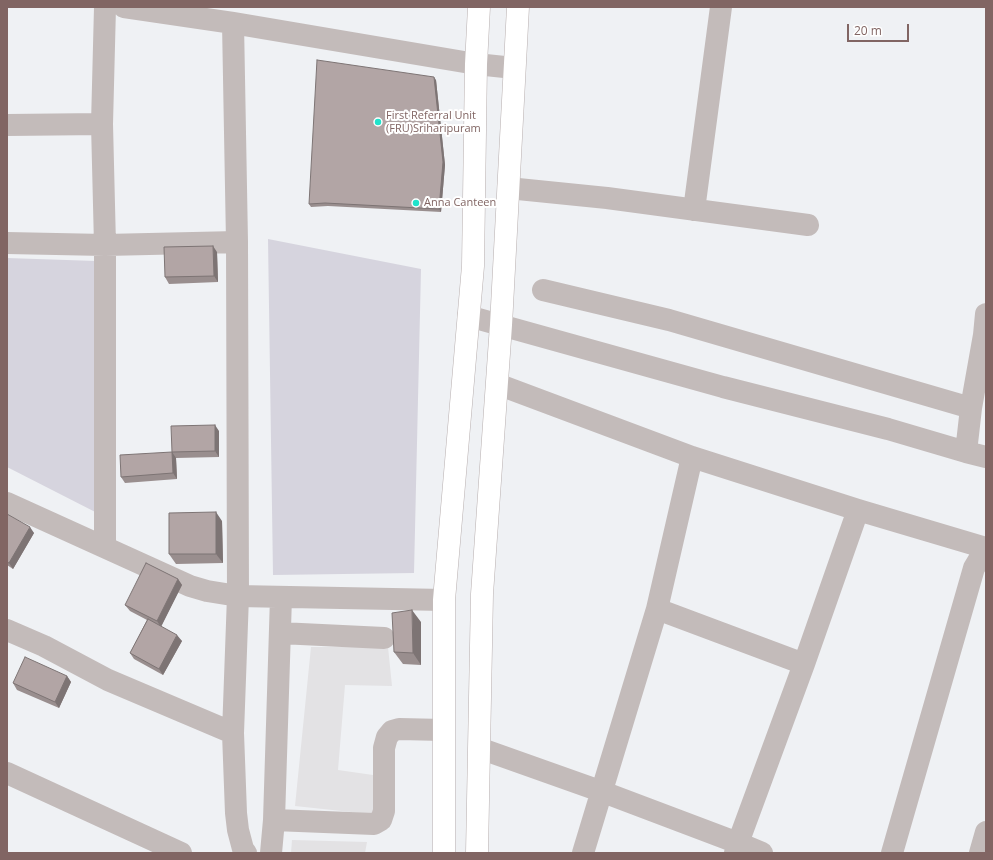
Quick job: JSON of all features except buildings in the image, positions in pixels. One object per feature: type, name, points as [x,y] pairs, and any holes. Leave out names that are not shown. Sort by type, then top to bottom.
[{"type":"main road","points":[[444,853],[444,600],[473,266],[476,64],[479,7]]},
{"type":"main road","points":[[477,853],[482,594],[501,325],[518,7]]},
{"type":"street","points":[[104,7],[102,124],[105,245],[105,547]]},
{"type":"street","points":[[124,7],[233,23],[476,64],[514,68]]},
{"type":"street","points":[[694,210],[720,7]]},
{"type":"street","points":[[233,23],[237,242],[238,596],[233,733],[236,813],[238,830],[243,849],[246,853]]},
{"type":"street","points":[[7,125],[102,124]]},
{"type":"street","points":[[508,188],[607,198],[808,225]]},
{"type":"street","points":[[7,243],[105,245],[237,242]]},
{"type":"street","points":[[543,290],[669,320],[971,408]]},
{"type":"street","points":[[468,316],[723,387],[888,429],[976,454],[971,408],[985,328]]},
{"type":"street","points":[[497,384],[692,457],[858,510],[986,548]]},
{"type":"street","points":[[583,853],[603,792],[657,610],[692,457]]},
{"type":"street","points":[[7,503],[190,586],[207,591],[238,596],[444,600]]},
{"type":"street","points":[[737,848],[858,510]]},
{"type":"street","points":[[892,853],[974,568],[980,558],[986,556]]},
{"type":"street","points":[[271,853],[274,820],[281,597]]},
{"type":"street","points":[[657,610],[804,664]]},
{"type":"street","points":[[7,630],[44,646],[108,680],[233,733]]},
{"type":"street","points":[[280,634],[384,638]]},
{"type":"street","points":[[274,820],[374,824],[381,820],[384,811],[384,748],[386,737],[392,731],[399,728],[444,730]]},
{"type":"street","points":[[479,748],[603,792],[737,848],[762,853]]},
{"type":"street","points":[[7,773],[181,853]]},
{"type":"street","points":[[980,853],[986,832]]},
{"type":"shaded area","points":[[268,239],[421,269],[414,573],[273,575]]},
{"type":"shaded area","points":[[7,258],[96,261],[105,517],[7,467]]},
{"type":"shaded area","points":[[311,647],[388,647],[392,686],[345,685],[338,770],[380,776],[379,815],[295,806]]},
{"type":"shaded area","points":[[292,840],[367,842],[365,853],[291,853]]},
{"type":"place","name":"First Referral Unit (FRU)Sriharipuram","points":[[378,122]]},
{"type":"place","name":"Anna Canteen","points":[[416,203]]}]
